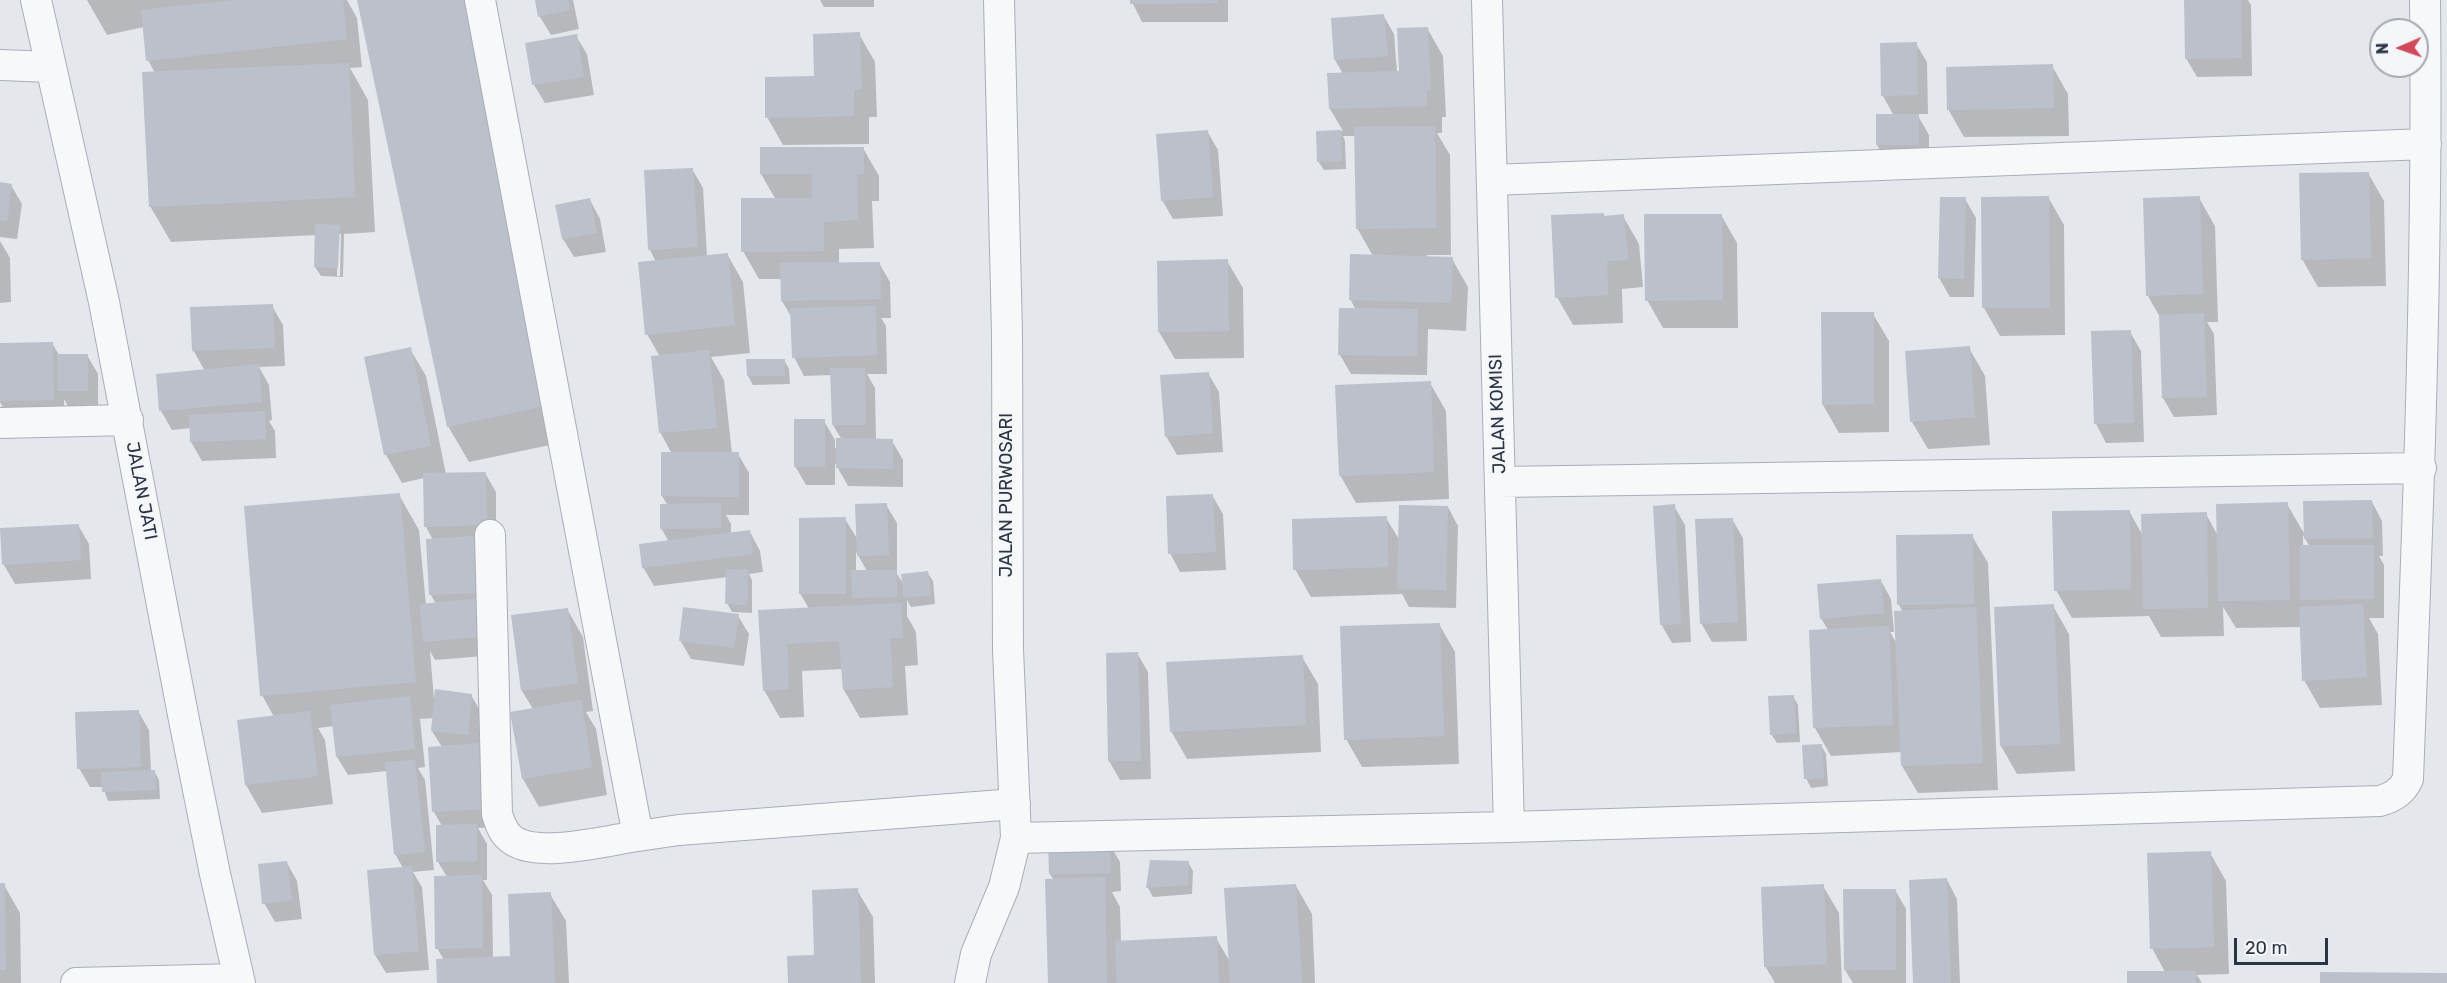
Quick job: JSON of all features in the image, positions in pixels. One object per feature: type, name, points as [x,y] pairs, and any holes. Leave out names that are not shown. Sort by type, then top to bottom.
[{"type":"street","name":"JALAN JATI","points":[[36,0],[104,302],[214,873],[239,981]]},
{"type":"street","points":[[480,0],[639,836]]},
{"type":"street","name":"JALAN PURWOSARI","points":[[970,983],[976,954],[1004,887],[1016,838],[1008,649],[1006,321],[999,0]]},
{"type":"street","name":"JALAN KOMISI","points":[[1486,0],[1509,827]]},
{"type":"street","points":[[1016,838],[1509,827],[2368,801],[2391,798],[2400,791],[2408,779],[2421,468],[2426,144],[2425,0]]},
{"type":"street","points":[[0,65],[51,67]]},
{"type":"street","points":[[1492,180],[2426,144]]},
{"type":"street","points":[[0,423],[128,420]]},
{"type":"street","points":[[1500,482],[2421,468]]},
{"type":"street","points":[[490,535],[497,814],[501,828],[511,840],[549,849],[679,830],[1015,804]]},
{"type":"street","points":[[76,983],[239,981]]},
{"type":"building","points":[[235,0],[343,0],[347,39],[146,61],[141,10]]},
{"type":"building","points":[[357,0],[464,0],[549,405],[447,427]]},
{"type":"building","points":[[535,0],[568,0],[570,10],[538,17]]},
{"type":"building","points":[[1130,0],[1218,0],[1218,3],[1130,4]]},
{"type":"building","points":[[2184,0],[2241,0],[2242,58],[2185,59]]},
{"type":"building","points":[[1384,14],[1388,56],[1334,60],[1331,18]]},
{"type":"building","points":[[1428,27],[1431,90],[1427,90],[1427,106],[1329,109],[1327,73],[1399,71],[1397,28]]},
{"type":"building","points":[[860,32],[862,89],[854,90],[854,116],[765,118],[765,77],[814,76],[813,34]]},
{"type":"building","points":[[577,34],[584,77],[532,85],[525,43]]},
{"type":"building","points":[[1917,42],[1918,95],[1881,96],[1880,43]]},
{"type":"building","points":[[349,63],[355,197],[149,207],[142,72]]},
{"type":"building","points":[[2053,64],[2054,108],[1947,110],[1946,67]]},
{"type":"building","points":[[1876,114],[1919,114],[1919,145],[1876,145]]},
{"type":"building","points":[[1435,126],[1436,228],[1356,229],[1354,127]]},
{"type":"building","points":[[1208,130],[1213,197],[1161,201],[1156,134]]},
{"type":"building","points":[[1341,130],[1342,161],[1317,162],[1316,131]]},
{"type":"building","points":[[760,147],[864,147],[864,174],[857,174],[858,220],[824,222],[824,251],[741,252],[741,198],[812,198],[812,174],[760,174]]},
{"type":"building","points":[[693,168],[698,247],[648,250],[644,170]]},
{"type":"building","points":[[2369,172],[2371,258],[2301,260],[2299,173]]},
{"type":"building","points":[[0,182],[12,184],[7,221],[0,220]]},
{"type":"building","points":[[2049,196],[2050,308],[1982,308],[1981,197]]},
{"type":"building","points":[[2200,196],[2203,294],[2146,296],[2143,198]]},
{"type":"building","points":[[1940,197],[1966,197],[1964,279],[1938,278]]},
{"type":"building","points":[[590,198],[597,233],[562,239],[555,205]]},
{"type":"building","points":[[1604,213],[1604,216],[1624,214],[1628,260],[1607,261],[1608,295],[1555,298],[1551,215]]},
{"type":"building","points":[[1644,214],[1722,214],[1723,300],[1645,301]]},
{"type":"building","points":[[315,224],[340,225],[338,268],[314,267]]},
{"type":"building","points":[[728,253],[735,325],[645,335],[638,262]]},
{"type":"building","points":[[1350,254],[1453,257],[1451,303],[1349,300]]},
{"type":"building","points":[[1228,259],[1229,331],[1158,332],[1157,261]]},
{"type":"building","points":[[880,262],[881,299],[781,301],[780,263]]},
{"type":"building","points":[[273,304],[275,348],[192,351],[190,307]]},
{"type":"building","points":[[876,306],[877,355],[792,358],[790,308]]},
{"type":"building","points":[[1339,308],[1418,309],[1417,356],[1338,355]]},
{"type":"building","points":[[1821,312],[1874,312],[1874,404],[1822,405]]},
{"type":"building","points":[[2204,313],[2207,397],[2162,398],[2159,315]]},
{"type":"building","points":[[2131,330],[2134,423],[2094,424],[2091,331]]},
{"type":"building","points":[[53,342],[54,400],[0,401],[0,343]]},
{"type":"building","points":[[1970,346],[1975,417],[1910,422],[1905,351]]},
{"type":"building","points":[[411,347],[431,446],[384,455],[364,357]]},
{"type":"building","points":[[709,350],[717,428],[659,433],[651,356]]},
{"type":"building","points":[[57,354],[88,354],[88,391],[58,391]]},
{"type":"building","points":[[746,359],[785,359],[785,376],[747,376]]},
{"type":"building","points":[[259,364],[262,402],[159,411],[156,374]]},
{"type":"building","points":[[830,368],[865,368],[866,425],[832,425]]},
{"type":"building","points":[[1209,372],[1213,433],[1165,437],[1160,375]]},
{"type":"building","points":[[1431,381],[1434,472],[1339,476],[1335,385]]},
{"type":"building","points":[[265,411],[266,439],[190,442],[189,415]]},
{"type":"building","points":[[794,419],[825,419],[825,467],[794,467]]},
{"type":"building","points":[[836,438],[893,439],[893,469],[836,468]]},
{"type":"building","points":[[661,452],[739,452],[739,497],[661,496]]},
{"type":"building","points":[[486,472],[487,525],[424,527],[423,473]]},
{"type":"building","points":[[400,493],[416,682],[260,696],[244,506]]},
{"type":"building","points":[[1213,494],[1216,552],[1168,554],[1166,496]]},
{"type":"building","points":[[2372,500],[2373,538],[2304,539],[2303,501]]},
{"type":"building","points":[[2288,502],[2290,600],[2218,601],[2216,504]]},
{"type":"building","points":[[721,503],[721,528],[660,529],[660,504]]},
{"type":"building","points":[[887,503],[889,555],[857,556],[855,504]]},
{"type":"building","points":[[1675,504],[1681,624],[1660,625],[1653,506]]},
{"type":"building","points":[[1399,505],[1448,506],[1446,590],[1397,589]]},
{"type":"building","points":[[2130,510],[2131,589],[2054,591],[2052,511]]},
{"type":"building","points":[[2207,512],[2208,608],[2143,609],[2141,514]]},
{"type":"building","points":[[1387,516],[1388,567],[1293,570],[1292,519]]},
{"type":"building","points":[[846,517],[846,594],[799,594],[799,518]]},
{"type":"building","points":[[1733,518],[1738,622],[1700,624],[1695,519]]},
{"type":"building","points":[[79,524],[81,560],[2,565],[0,528]]},
{"type":"building","points":[[750,530],[753,554],[642,568],[639,544]]},
{"type":"building","points":[[1973,534],[1974,604],[1897,605],[1896,535]]},
{"type":"building","points":[[474,536],[477,593],[429,595],[426,539]]},
{"type":"building","points":[[2300,545],[2374,545],[2374,599],[2300,600]]},
{"type":"building","points":[[726,569],[748,570],[747,605],[725,604]]},
{"type":"building","points":[[851,570],[897,570],[897,597],[852,598]]},
{"type":"building","points":[[928,571],[931,595],[904,598],[901,574]]},
{"type":"building","points":[[1881,579],[1884,613],[1820,619],[1817,584]]},
{"type":"building","points":[[482,598],[486,636],[423,642],[420,604]]},
{"type":"building","points":[[901,603],[903,638],[890,638],[893,687],[843,690],[839,641],[787,644],[789,689],[763,691],[758,610]]},
{"type":"building","points":[[2054,604],[2060,744],[2000,746],[1994,607]]},
{"type":"building","points":[[2363,604],[2367,677],[2302,681],[2299,607]]},
{"type":"building","points":[[683,607],[739,614],[734,648],[679,641]]},
{"type":"building","points":[[1976,607],[1983,763],[1901,766],[1894,611]]},
{"type":"building","points":[[568,608],[578,683],[521,691],[511,615]]},
{"type":"building","points":[[1440,623],[1444,736],[1344,740],[1340,626]]},
{"type":"building","points":[[1889,626],[1893,725],[1813,728],[1809,630]]},
{"type":"building","points":[[1138,652],[1141,761],[1108,761],[1106,653]]},
{"type":"building","points":[[1303,655],[1306,725],[1170,732],[1166,662]]},
{"type":"building","points":[[435,689],[472,694],[468,735],[431,731]]},
{"type":"building","points":[[1794,695],[1796,733],[1770,735],[1768,696]]},
{"type":"building","points":[[410,696],[415,749],[336,757],[330,705]]},
{"type":"building","points":[[581,700],[592,767],[522,779],[510,712]]},
{"type":"building","points":[[139,710],[141,767],[77,769],[75,712]]},
{"type":"building","points":[[310,711],[318,776],[245,785],[237,720]]},
{"type":"building","points":[[480,743],[484,809],[432,812],[428,747]]},
{"type":"building","points":[[1822,744],[1824,778],[1804,779],[1802,745]]},
{"type":"building","points":[[415,760],[425,852],[394,855],[385,762]]},
{"type":"building","points":[[155,770],[156,790],[102,792],[101,772]]},
{"type":"building","points":[[477,824],[477,861],[436,862],[436,825]]},
{"type":"building","points":[[1110,841],[1111,873],[1049,874],[1048,842]]},
{"type":"building","points":[[2211,851],[2214,947],[2150,949],[2147,853]]},
{"type":"building","points":[[1150,860],[1189,861],[1188,885],[1146,888]]},
{"type":"building","points":[[287,861],[292,900],[262,904],[258,864]]},
{"type":"building","points":[[412,866],[419,951],[374,955],[367,870]]},
{"type":"building","points":[[482,875],[483,948],[435,949],[434,876]]},
{"type":"building","points":[[1105,877],[1107,983],[1048,983],[1045,879]]},
{"type":"building","points":[[1947,878],[1951,983],[1913,983],[1909,880]]},
{"type":"building","points":[[0,883],[5,883],[6,970],[0,970]]},
{"type":"building","points":[[1296,884],[1302,983],[1230,983],[1224,888]]},
{"type":"building","points":[[1824,884],[1827,964],[1764,967],[1761,887]]},
{"type":"building","points":[[858,888],[861,983],[788,983],[787,956],[814,955],[812,890]]},
{"type":"building","points":[[1843,889],[1896,889],[1896,970],[1844,970]]},
{"type":"building","points":[[551,892],[555,983],[437,983],[436,959],[510,956],[508,894]]},
{"type":"building","points":[[1217,936],[1219,983],[1117,983],[1115,941]]},
{"type":"building","points":[[2127,971],[2196,971],[2196,983],[2127,983]]},
{"type":"building","points":[[2320,972],[2447,973],[2447,983],[2320,983]]}]
